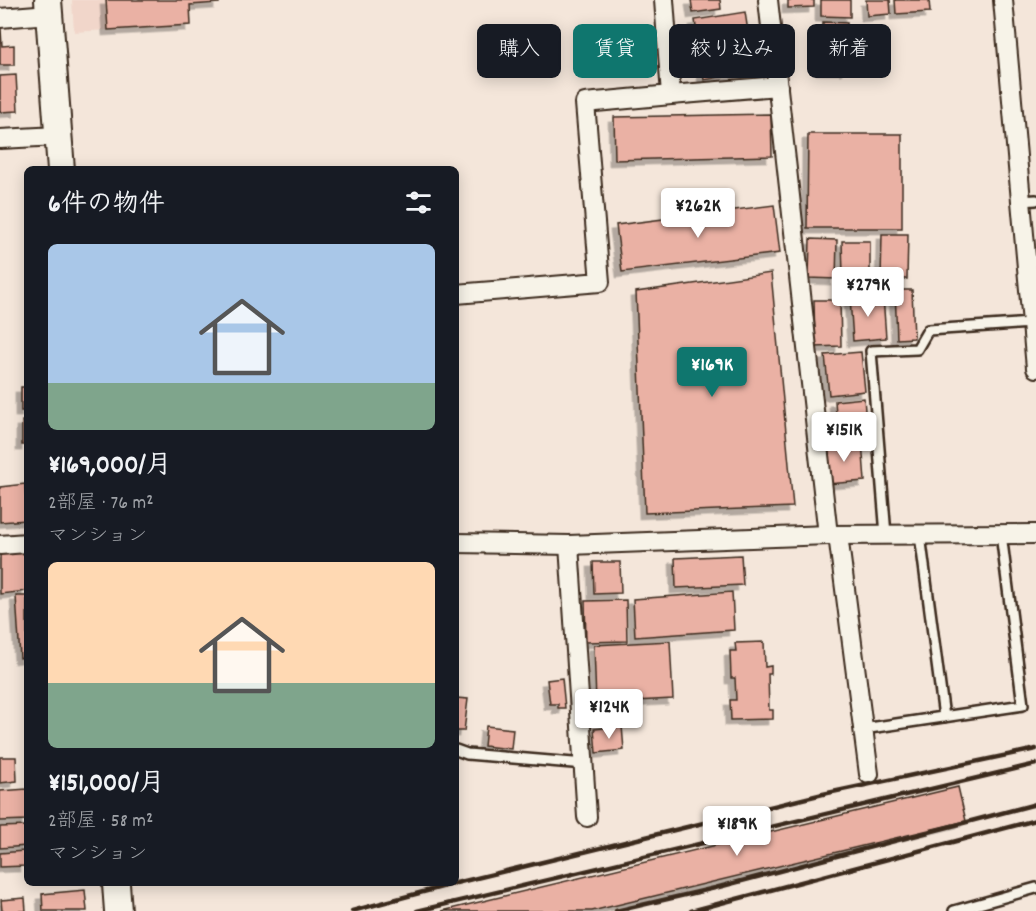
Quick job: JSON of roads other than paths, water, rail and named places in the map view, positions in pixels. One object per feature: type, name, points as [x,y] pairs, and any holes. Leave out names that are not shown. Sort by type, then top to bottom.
[{"type":"main road","points":[[48,7],[61,166]]},
{"type":"main road","points":[[117,886],[118,911]]},
{"type":"street","points":[[664,0],[672,95]]},
{"type":"street","points":[[768,0],[833,535],[869,774]]},
{"type":"street","points":[[1003,0],[1029,200],[1036,368]]},
{"type":"street","points":[[0,18],[48,7]]},
{"type":"street","points":[[459,294],[600,282],[585,103],[778,86]]},
{"type":"street","points":[[0,139],[58,136]]},
{"type":"street","points":[[459,543],[570,545],[833,535],[1036,534]]},
{"type":"street","points":[[0,544],[24,543]]},
{"type":"street","points":[[570,545],[587,817]]},
{"type":"lane","points":[[886,535],[871,351],[917,349],[928,330],[1033,312]]},
{"type":"lane","points":[[863,729],[1023,705],[1001,534]]},
{"type":"lane","points":[[920,535],[944,717]]},
{"type":"lane","points":[[459,751],[467,754],[585,764]]},
{"type":"lane","points":[[954,911],[1036,888]]},
{"type":"railway","points":[[459,882],[823,794],[1036,749]]},
{"type":"railway","points":[[417,911],[1036,764]]},
{"type":"railway","points":[[616,911],[715,888],[1036,804]]},
{"type":"railway","points":[[691,911],[1036,820]]},
{"type":"railway","points":[[352,911],[446,886]]}]
